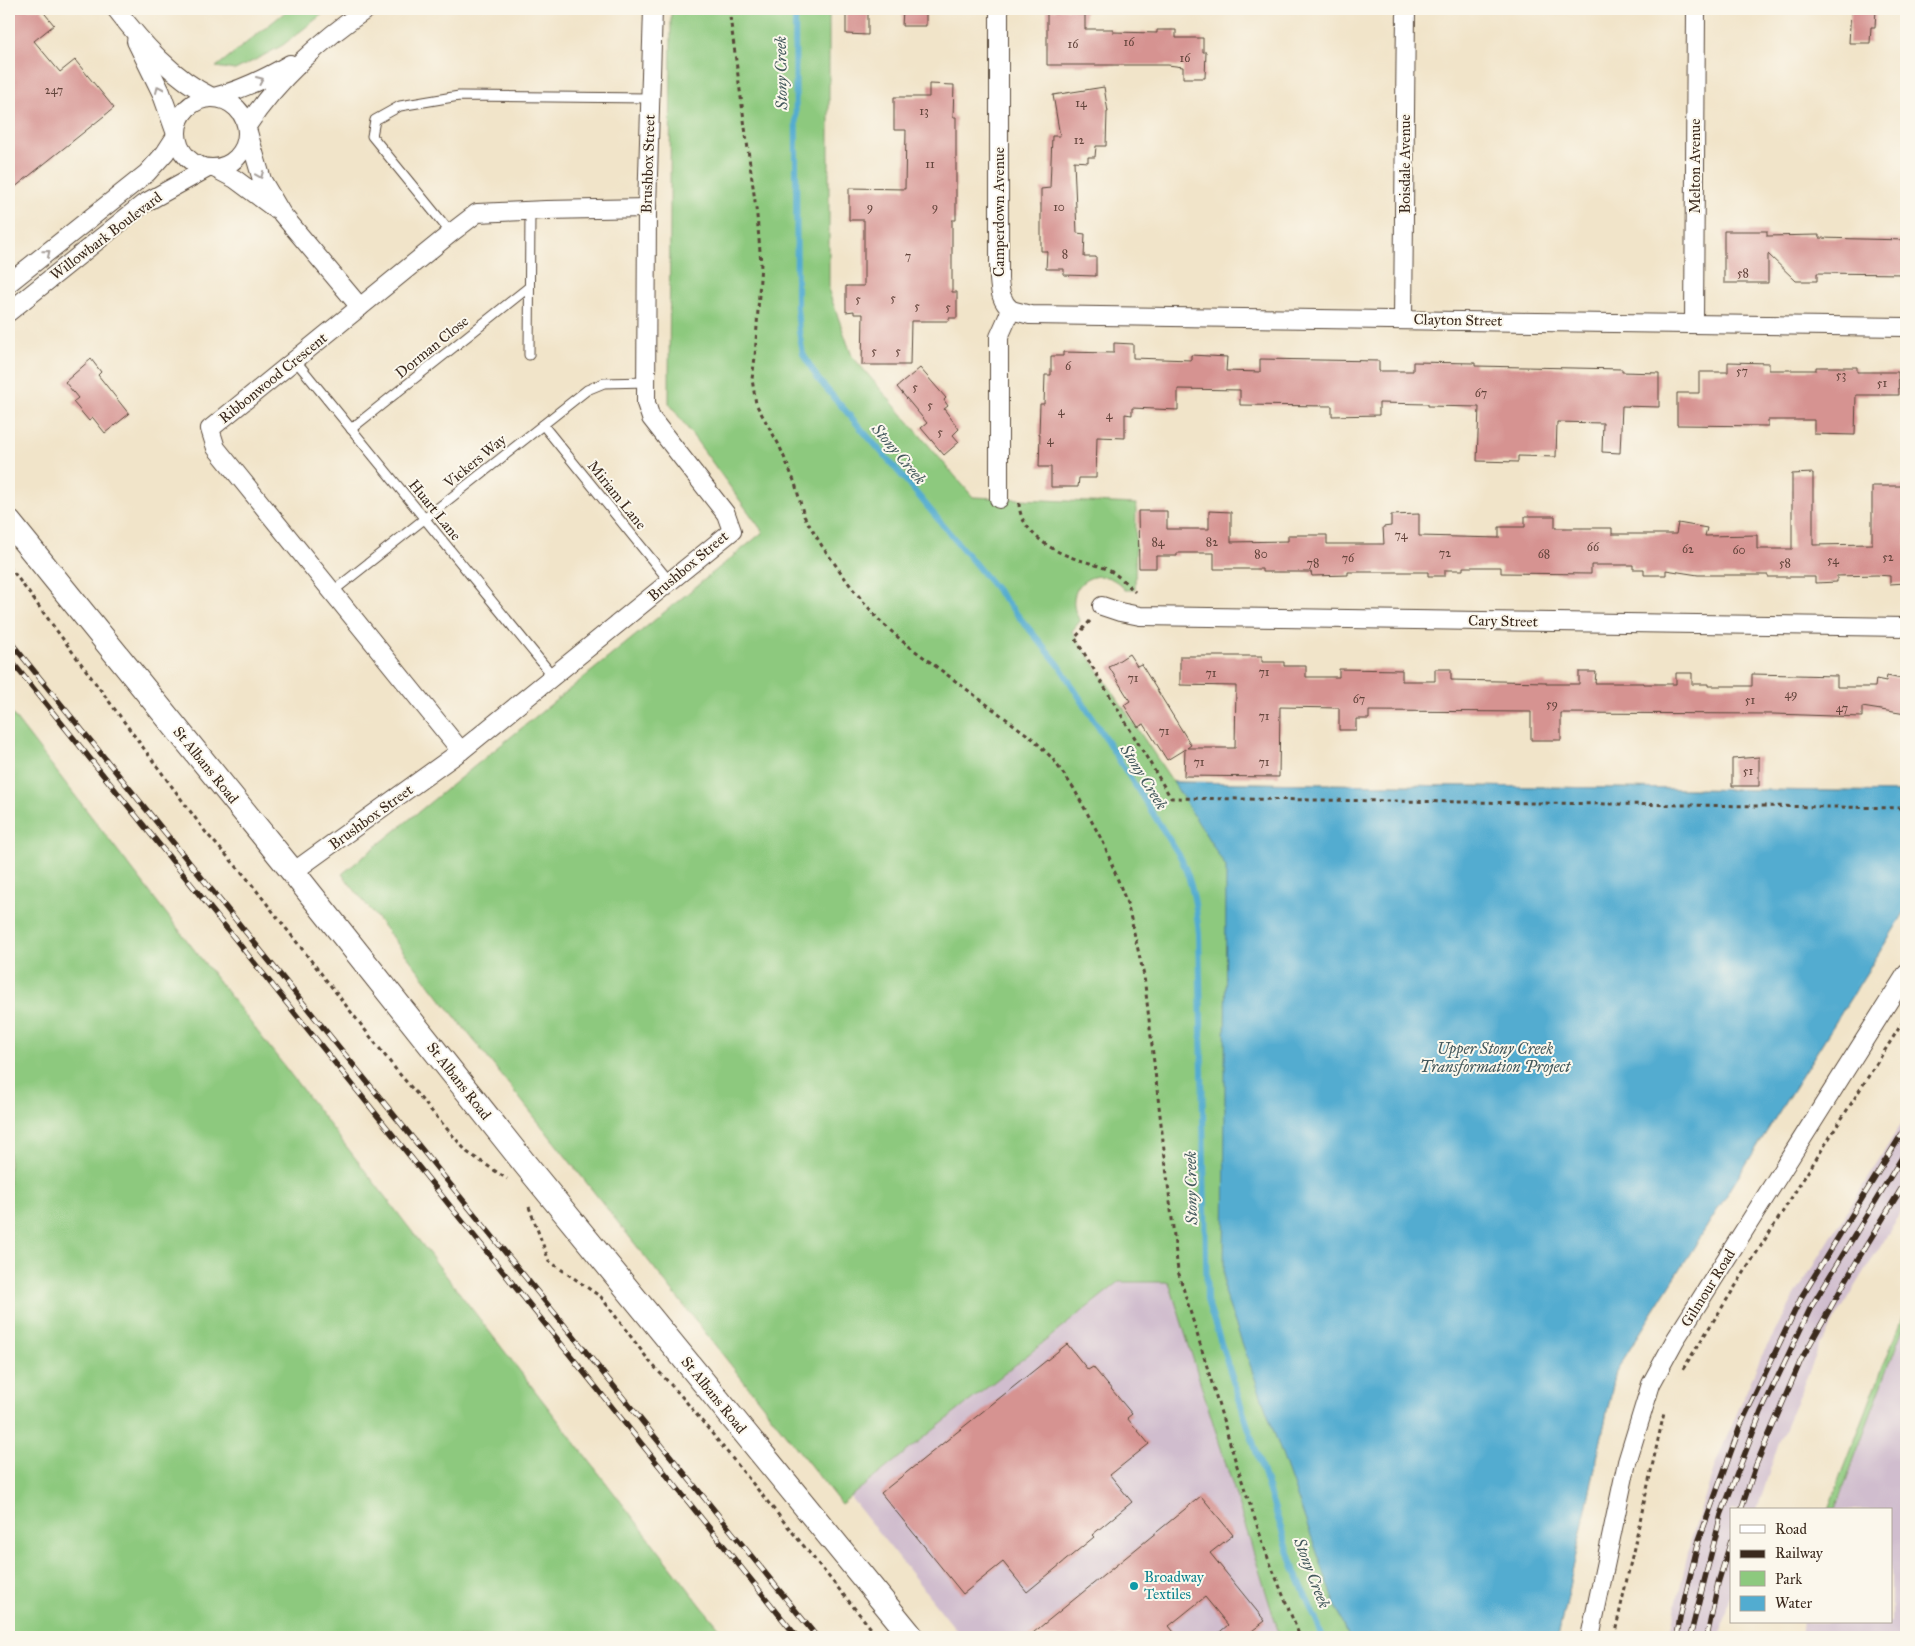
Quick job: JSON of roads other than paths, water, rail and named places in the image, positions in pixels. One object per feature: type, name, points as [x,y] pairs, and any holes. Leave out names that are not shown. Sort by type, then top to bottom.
[{"type":"main road","name":"St Albans Road","points":[[9,522],[293,872],[525,1164],[912,1637]]},
{"type":"street","points":[[211,168],[224,166],[234,161],[242,153],[246,143],[247,129],[259,107],[281,82],[312,52],[367,9]]},
{"type":"street","name":"Camperdown Avenue","points":[[999,9],[999,279],[1004,304],[1011,310]]},
{"type":"street","name":"Boisdale Avenue","points":[[1403,319],[1406,9]]},
{"type":"street","name":"Melton Avenue","points":[[1694,324],[1696,9]]},
{"type":"street","points":[[118,11],[151,50],[178,76],[196,89],[213,97],[226,100],[236,106],[243,115],[262,180],[282,214],[360,307]]},
{"type":"street","points":[[118,11],[161,92],[183,154],[198,166],[211,168],[235,179],[282,214]]},
{"type":"street","name":"Brushbox Street","points":[[293,872],[461,751],[732,531],[726,514],[651,418],[646,403],[651,13]]},
{"type":"street","points":[[176,135],[177,123],[182,113],[190,104],[200,99],[235,92],[312,52]]},
{"type":"street","name":"Willowbark Boulevard","points":[[9,283],[147,173],[165,153],[176,135]]},
{"type":"street","name":"Willowbark Boulevard","points":[[9,312],[142,204],[211,168]]},
{"type":"street","name":"Ribbonwood Crescent","points":[[461,751],[216,448],[210,429],[477,213],[647,208]]},
{"type":"street","points":[[999,499],[999,337],[1011,310]]},
{"type":"street","name":"Clayton Street","points":[[1011,310],[1030,315],[1906,327]]},
{"type":"street","name":"Cary Street","points":[[1102,606],[1140,616],[1906,628]]},
{"type":"street","name":"Gilmour Road","points":[[1590,1637],[1627,1462],[1651,1384],[1675,1340],[1906,974]]},
{"type":"lane","points":[[450,233],[372,136],[376,120],[400,106],[459,96],[650,98]]},
{"type":"lane","points":[[530,210],[530,355]]},
{"type":"lane","name":"Dorman Close","points":[[351,429],[529,287]]},
{"type":"lane","name":"Huart Lane","points":[[295,360],[553,676]]},
{"type":"lane","name":"Vickers Way","points":[[332,592],[587,390],[604,382],[647,382]]},
{"type":"lane","name":"Miriam Lane","points":[[543,424],[670,582]]},
{"type":"water","name":"Upper Stony Creek Transformation Project","points":[[1173,782],[1906,792],[1906,910],[1616,1371],[1558,1637],[1350,1637],[1345,1631],[1224,1292],[1226,867]]},
{"type":"waterway","name":"Stony Creek","points":[[795,9],[797,307],[803,354],[818,379],[903,477],[1059,665],[1181,858],[1191,886],[1199,934],[1207,1300],[1294,1568],[1323,1637]]},
{"type":"railway","points":[[9,640],[817,1637]]},
{"type":"railway","points":[[9,658],[797,1637]]},
{"type":"railway","points":[[1677,1637],[1699,1540],[1741,1424],[1802,1296],[1906,1127]]},
{"type":"railway","points":[[1690,1637],[1721,1515],[1761,1412],[1811,1307],[1906,1151]]},
{"type":"railway","points":[[1742,1508],[1756,1465],[1801,1360],[1858,1259],[1906,1181]]},
{"type":"railway","points":[[1707,1637],[1718,1583],[1730,1544]]},
{"type":"place","name":"Broadway Textiles","points":[[1134,1586]]}]
